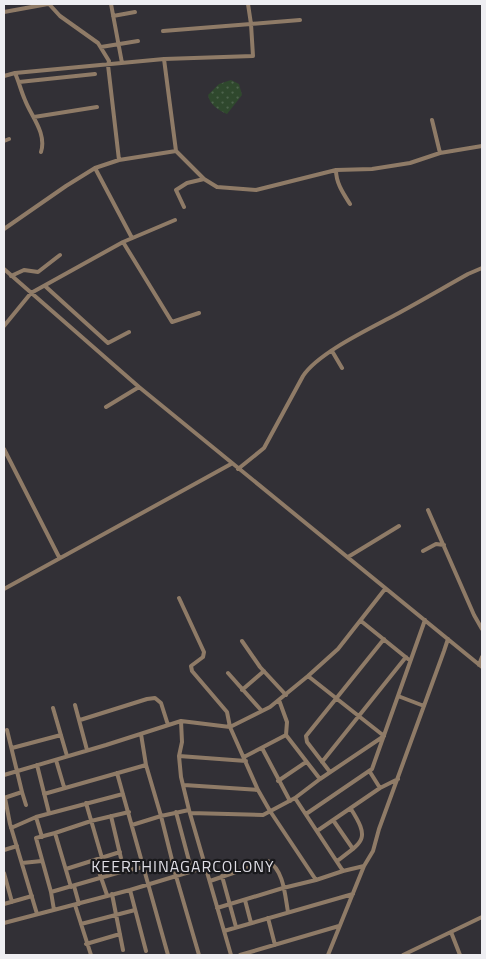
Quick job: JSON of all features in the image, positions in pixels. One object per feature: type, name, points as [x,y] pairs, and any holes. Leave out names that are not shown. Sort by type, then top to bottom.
[{"type":"street","points":[[4,12],[49,4],[60,16],[98,43],[109,61],[119,160]]},
{"type":"street","points":[[111,4],[122,63]]},
{"type":"street","points":[[4,76],[15,73],[108,66],[164,59],[253,56],[248,4]]},
{"type":"street","points":[[113,16],[135,12]]},
{"type":"street","points":[[163,31],[300,20]]},
{"type":"street","points":[[101,47],[138,42]]},
{"type":"street","points":[[164,59],[176,150],[204,179],[217,187],[256,190],[336,170],[372,169],[410,163],[440,152],[482,146]]},
{"type":"street","points":[[15,73],[25,101],[34,117],[43,145],[41,152]]},
{"type":"street","points":[[19,82],[95,74]]},
{"type":"street","points":[[34,117],[97,107]]},
{"type":"street","points":[[432,120],[440,152]]},
{"type":"street","points":[[4,229],[95,168],[119,160],[176,150]]},
{"type":"street","points":[[95,168],[132,238]]},
{"type":"street","points":[[336,170],[336,177],[342,192],[350,204]]},
{"type":"street","points":[[184,207],[176,190],[187,183],[204,179]]},
{"type":"street","points":[[4,326],[32,293],[123,242],[175,220]]},
{"type":"street","points":[[123,242],[172,322],[199,312]]},
{"type":"street","points":[[11,276],[24,270],[38,272],[60,255]]},
{"type":"street","points":[[238,469],[264,448],[308,368],[357,335],[482,268]]},
{"type":"street","points":[[4,269],[139,387],[231,464],[481,666]]},
{"type":"street","points":[[45,286],[108,343],[129,332]]},
{"type":"street","points":[[332,351],[342,368]]},
{"type":"street","points":[[106,407],[139,387]]},
{"type":"street","points":[[4,449],[59,557]]},
{"type":"street","points":[[4,589],[59,557],[231,464]]},
{"type":"street","points":[[428,510],[482,629]]},
{"type":"street","points":[[348,557],[399,526]]},
{"type":"street","points":[[423,551],[436,544],[444,545]]},
{"type":"street","points":[[4,775],[181,721],[230,727],[279,700],[308,676],[338,649],[385,589]]},
{"type":"street","points":[[178,598],[204,652],[203,657],[191,668],[227,712],[230,727],[258,790],[316,880]]},
{"type":"street","points":[[306,814],[370,772],[375,764],[425,620]]},
{"type":"street","points":[[361,621],[411,660]]},
{"type":"street","points":[[329,955],[364,866],[373,851],[379,829],[448,638]]},
{"type":"street","points":[[330,772],[307,742],[306,736],[384,639]]},
{"type":"street","points":[[242,641],[264,671],[286,695]]},
{"type":"street","points":[[322,762],[406,657]]},
{"type":"street","points":[[481,666],[482,657]]},
{"type":"street","points":[[242,690],[264,671]]},
{"type":"street","points":[[228,673],[261,710]]},
{"type":"street","points":[[308,676],[384,736]]},
{"type":"street","points":[[398,696],[424,706]]},
{"type":"street","points":[[80,720],[155,698],[161,703],[168,725]]},
{"type":"street","points":[[279,700],[287,722],[286,735],[320,779]]},
{"type":"street","points":[[75,705],[86,750]]},
{"type":"street","points":[[53,708],[67,756]]},
{"type":"street","points":[[181,721],[180,771],[231,955]]},
{"type":"street","points":[[7,730],[26,805]]},
{"type":"street","points":[[141,734],[146,765],[162,816],[176,876],[199,955]]},
{"type":"street","points":[[12,748],[61,735]]},
{"type":"street","points":[[179,756],[245,759],[286,735]]},
{"type":"street","points":[[132,825],[176,812],[190,811],[260,816],[295,798],[384,736]]},
{"type":"street","points":[[262,748],[290,801]]},
{"type":"street","points":[[56,760],[64,787]]},
{"type":"street","points":[[278,781],[306,762]]},
{"type":"street","points":[[37,765],[49,813]]},
{"type":"street","points":[[44,794],[146,765]]},
{"type":"street","points":[[370,772],[380,788]]},
{"type":"street","points":[[117,773],[168,955]]},
{"type":"street","points":[[318,831],[380,788],[398,779]]},
{"type":"street","points":[[184,785],[258,790]]},
{"type":"street","points":[[22,792],[4,798],[37,914]]},
{"type":"street","points":[[4,826],[11,826],[49,813],[122,794]]},
{"type":"street","points":[[295,798],[343,871]]},
{"type":"street","points":[[86,803],[102,858]]},
{"type":"street","points":[[337,861],[360,841],[363,831],[362,825],[351,809]]},
{"type":"street","points":[[54,910],[36,838],[91,821],[129,812]]},
{"type":"street","points":[[176,812],[192,872]]},
{"type":"street","points":[[111,816],[124,871]]},
{"type":"street","points":[[36,817],[42,837]]},
{"type":"street","points":[[333,820],[353,849]]},
{"type":"street","points":[[55,833],[72,886],[86,944],[91,955]]},
{"type":"street","points":[[4,850],[17,846]]},
{"type":"street","points":[[66,868],[120,852]]},
{"type":"street","points":[[95,860],[116,914],[123,950]]},
{"type":"street","points":[[22,863],[42,861]]},
{"type":"street","points":[[210,881],[268,861],[276,868],[288,912]]},
{"type":"street","points":[[218,908],[364,866]]},
{"type":"street","points":[[51,892],[144,867]]},
{"type":"street","points":[[4,923],[130,890],[206,867]]},
{"type":"street","points":[[4,873],[5,883],[12,902]]},
{"type":"street","points":[[222,876],[236,927]]},
{"type":"street","points":[[130,890],[146,951]]},
{"type":"street","points":[[224,931],[353,894]]},
{"type":"street","points":[[4,904],[32,896]]},
{"type":"street","points":[[245,900],[251,923]]},
{"type":"street","points":[[81,924],[135,910]]},
{"type":"street","points":[[403,955],[482,917]]},
{"type":"street","points":[[268,918],[275,945]]},
{"type":"street","points":[[240,955],[339,926]]},
{"type":"street","points":[[451,932],[460,955]]},
{"type":"street","points":[[86,944],[120,934]]},
{"type":"street","points":[[414,950],[417,955]]},
{"type":"green space","points":[[231,80],[239,84],[242,95],[227,114],[215,107],[208,95],[219,84]]},
{"type":"district","name":"KEERTHINAGARCOLONY","points":[[183,866]]}]
